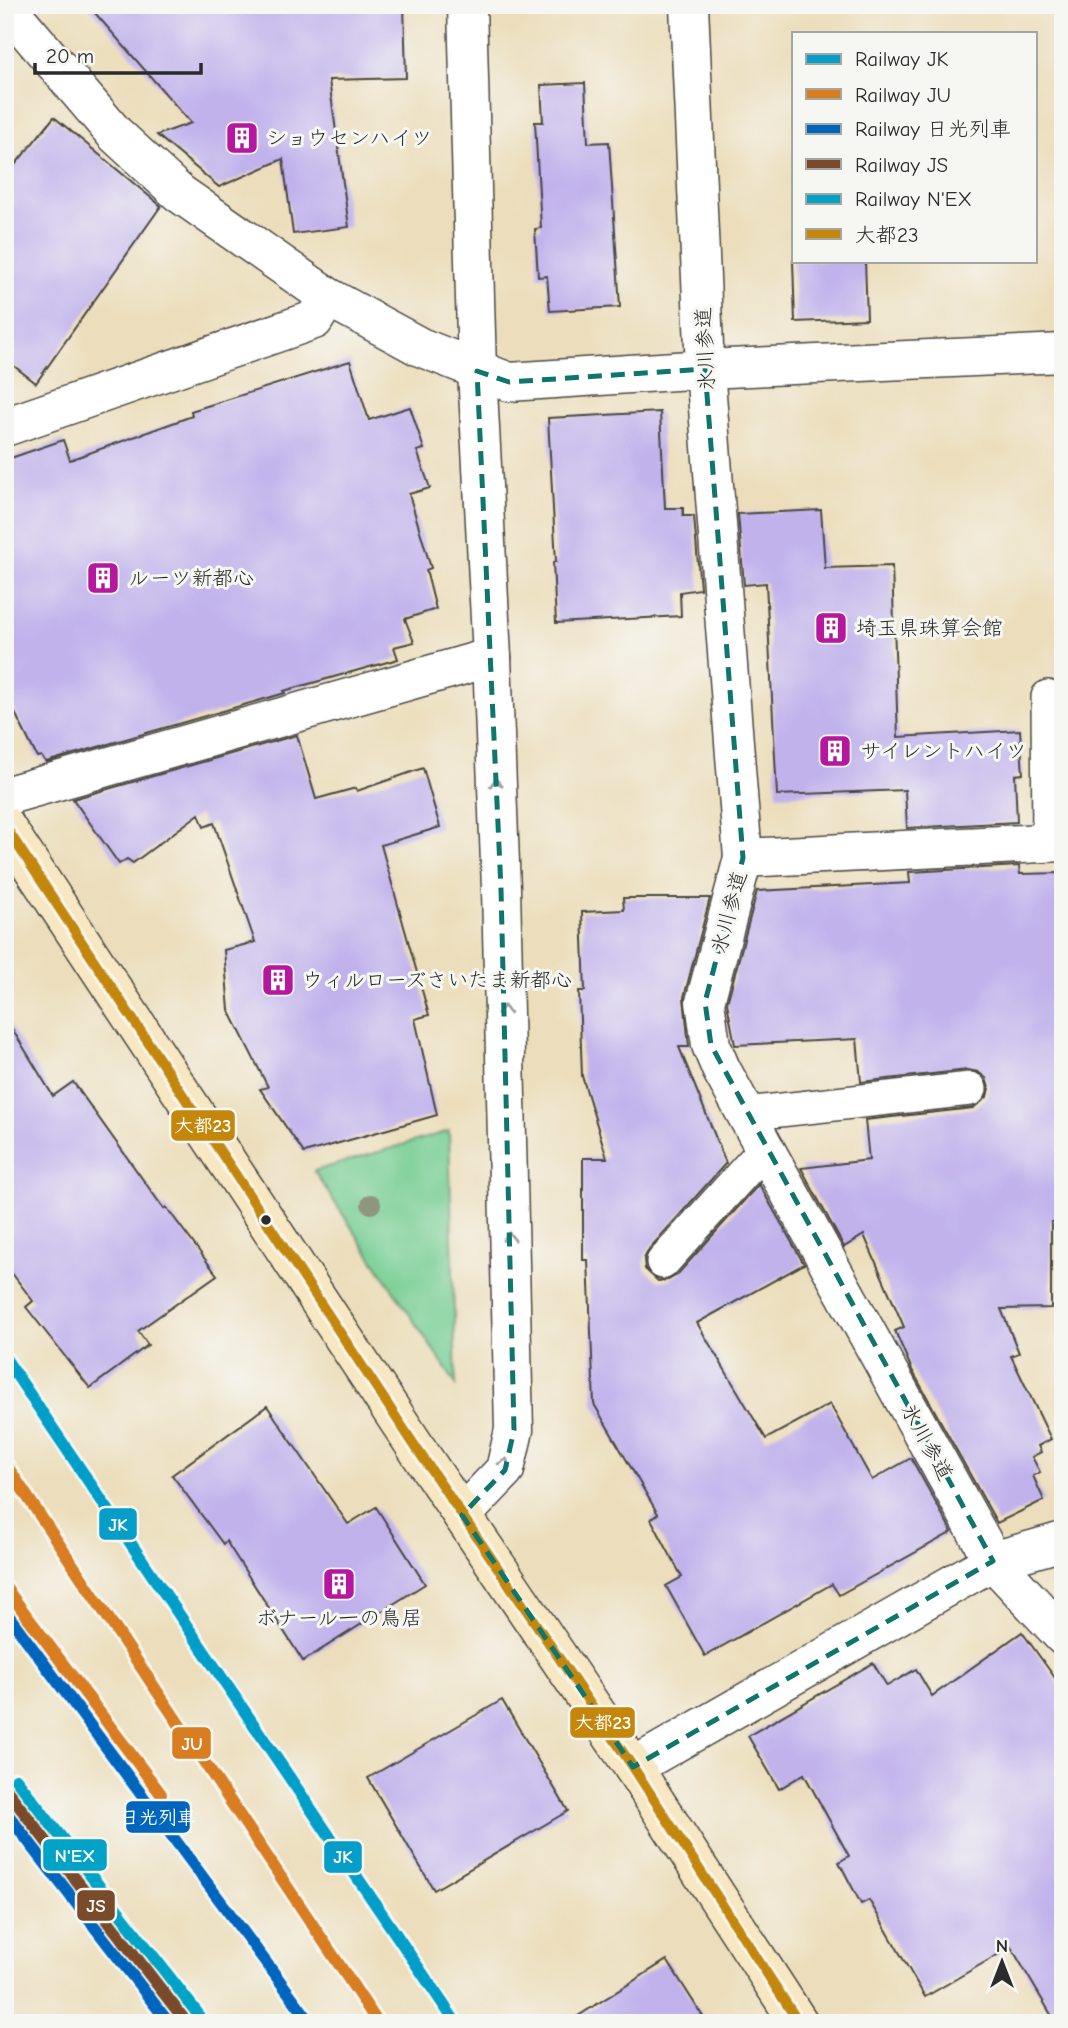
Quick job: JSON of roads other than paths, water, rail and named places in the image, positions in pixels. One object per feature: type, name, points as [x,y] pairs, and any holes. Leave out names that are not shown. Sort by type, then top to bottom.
[{"type":"main road","points":[[5,825],[462,1515],[633,1767],[799,2023]]},
{"type":"street","points":[[5,5],[115,134],[170,184],[328,297],[420,347],[509,382],[705,369],[1063,353]]},
{"type":"street","points":[[462,1515],[505,1470],[514,1430],[492,657],[477,371],[467,5]]},
{"type":"street","name":"氷川参道","points":[[689,5],[705,369],[743,858],[705,1002],[711,1045],[745,1114],[993,1561],[1063,1636]]},
{"type":"street","points":[[5,427],[314,320],[328,297]]},
{"type":"street","points":[[5,796],[492,657]]},
{"type":"street","points":[[743,858],[1056,843]]},
{"type":"street","points":[[633,1767],[993,1561],[1063,1541]]},
{"type":"lane","points":[[1048,697],[1056,843]]},
{"type":"lane","points":[[745,1114],[970,1089]]},
{"type":"lane","points":[[663,1262],[765,1149]]},
{"type":"rail line","name":"JK","points":[[5,1358],[456,2023]]},
{"type":"rail line","name":"JU","points":[[5,1463],[378,2023]]},
{"type":"rail line","name":"JU","points":[[5,1587],[161,1794]]},
{"type":"rail line","name":"日光列車","points":[[5,1611],[311,2023]]},
{"type":"rail line","name":"N'EX","points":[[16,1779],[198,2014]]},
{"type":"rail line","name":"JS","points":[[5,1788],[187,2023]]},
{"type":"rail line","name":"日光列車","points":[[5,1811],[169,2023]]},
{"type":"place","name":"ショウセンハイツ","points":[[242,138]]},
{"type":"place","name":"ルーツ新都心","points":[[103,578]]},
{"type":"place","name":"埼玉県珠算会館","points":[[831,628]]},
{"type":"place","name":"サイレントハイツ","points":[[835,751]]},
{"type":"place","name":"ウィルローズさいたま新都心","points":[[278,980]]},
{"type":"place","name":"ボナール一の鳥居","points":[[339,1584]]}]
